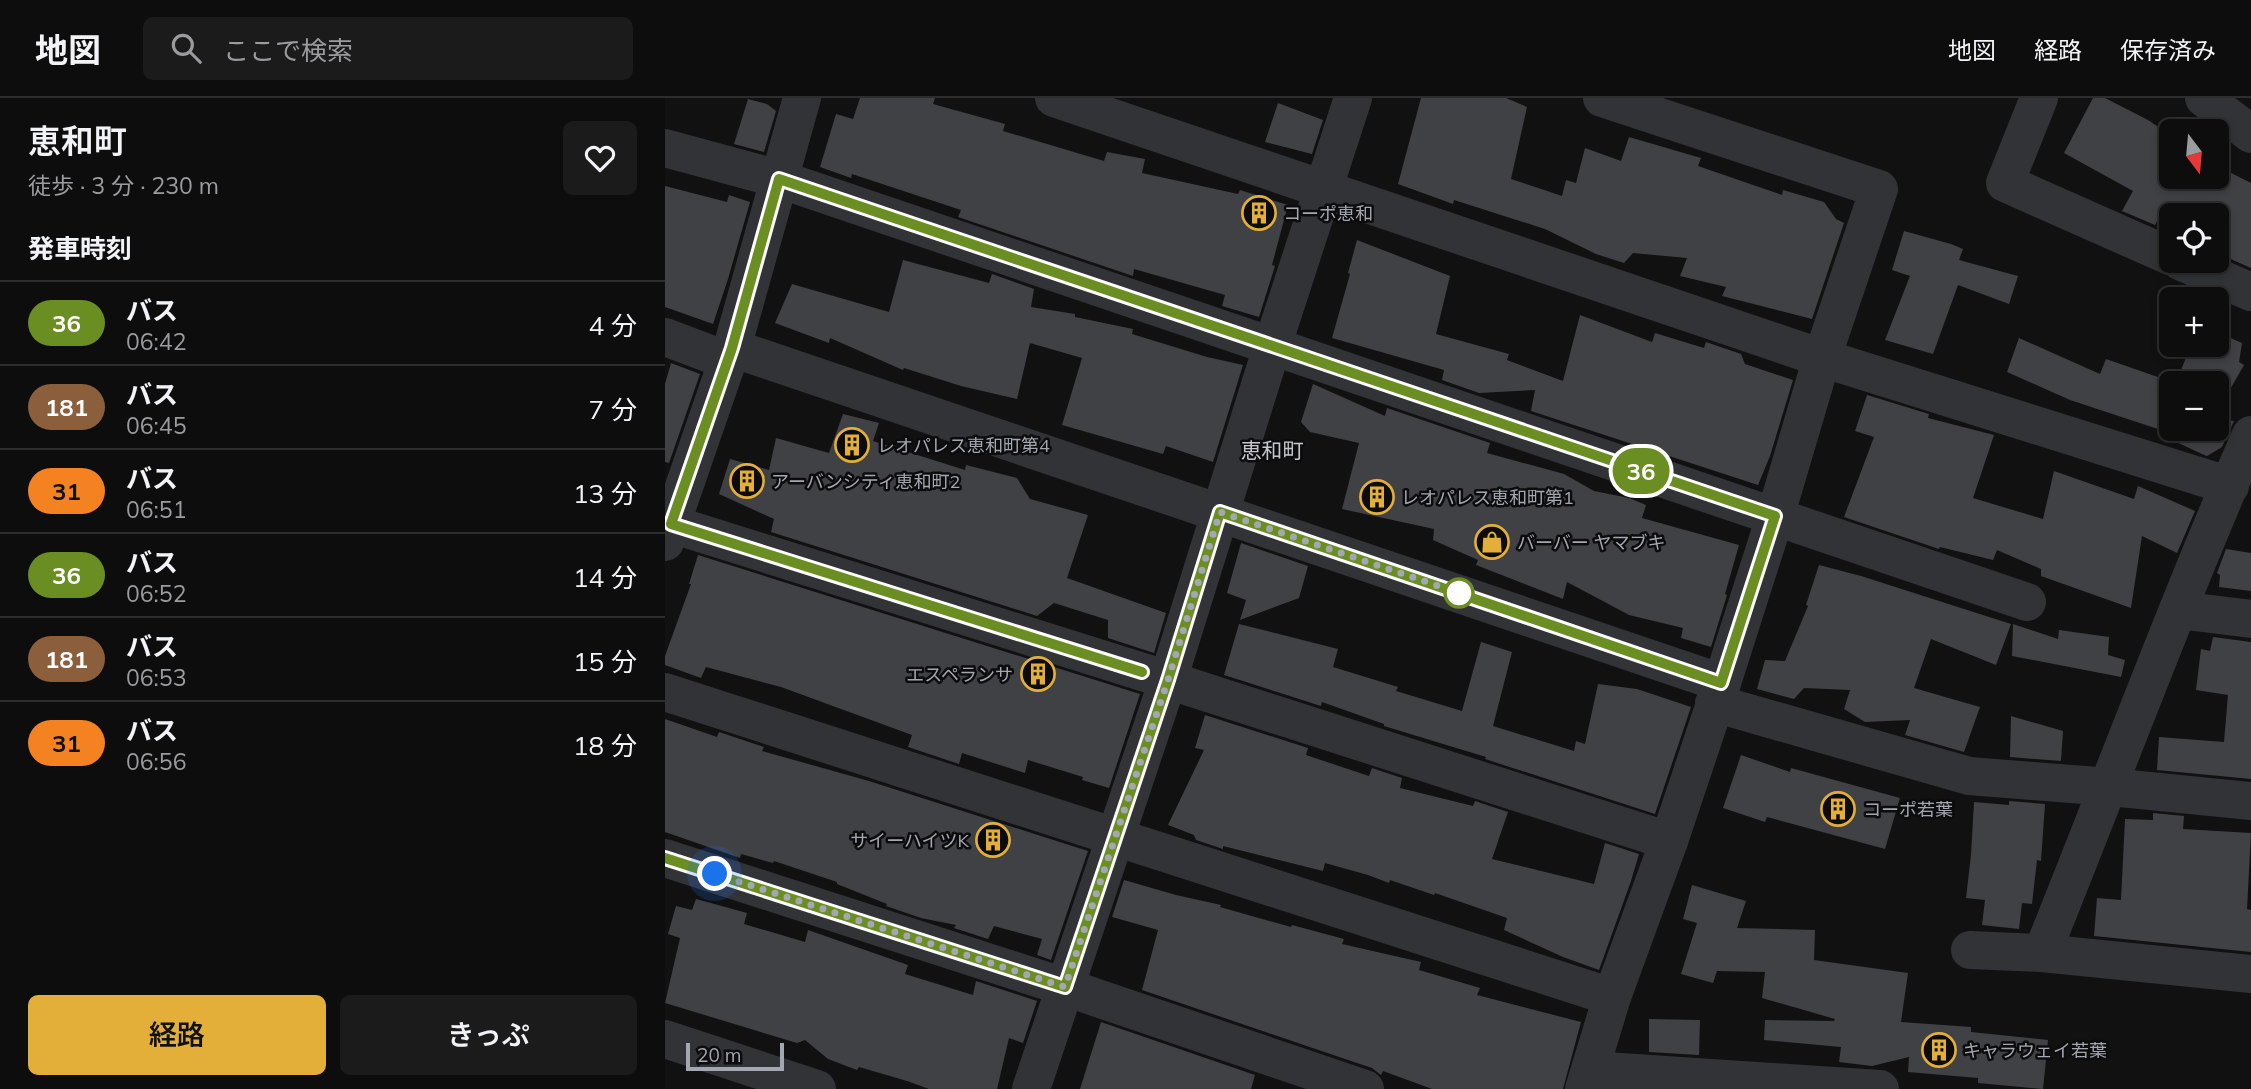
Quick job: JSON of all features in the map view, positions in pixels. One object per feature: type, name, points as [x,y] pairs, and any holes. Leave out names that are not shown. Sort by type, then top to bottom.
[{"type":"street","points":[[802,98],[729,354],[667,530],[1168,680],[1669,841]]},
{"type":"street","points":[[1054,98],[1822,358],[2230,486]]},
{"type":"street","points":[[1031,1089],[1168,680],[1353,98]]},
{"type":"street","points":[[1602,98],[1879,189],[1822,358],[1718,693],[1669,841],[1612,998],[1588,1080],[1880,1089]]},
{"type":"street","points":[[2039,98],[2005,183],[2159,251]]},
{"type":"street","points":[[2204,98],[2251,134]]},
{"type":"street","points":[[665,148],[779,179],[2027,602]]},
{"type":"street","points":[[2207,273],[2251,292]]},
{"type":"street","points":[[665,337],[729,354],[1220,512],[1718,693],[1969,776],[2251,801]]},
{"type":"street","points":[[2042,953],[2178,610],[2250,441]]},
{"type":"street","points":[[2178,610],[2251,619]]},
{"type":"street","points":[[665,692],[1612,998]]},
{"type":"street","points":[[665,858],[1065,987],[1365,1089]]},
{"type":"street","points":[[1970,950],[2042,953],[2251,974]]},
{"type":"street","points":[[665,1039],[817,1089]]},
{"type":"building","points":[[860,98],[935,98],[933,104],[1005,124],[1003,131],[1104,161],[1107,152],[1145,159],[1142,173],[1238,194],[1240,190],[1288,205],[1272,265],[1275,266],[1259,317],[1222,306],[1225,295],[1134,269],[1133,276],[958,217],[961,210],[852,174],[851,178],[820,167],[836,114],[853,119]]},
{"type":"building","points":[[1421,98],[1506,98],[1527,107],[1511,179],[1562,196],[1566,180],[1576,183],[1585,148],[1621,161],[1629,137],[1701,158],[1698,166],[1782,195],[1783,190],[1824,202],[1836,219],[1844,223],[1812,319],[1722,296],[1726,287],[1680,276],[1687,258],[1633,253],[1624,263],[1596,254],[1545,229],[1454,200],[1453,204],[1398,184]]},
{"type":"building","points":[[2093,98],[2105,98],[2159,127],[2159,189],[2229,189],[2229,172],[2251,183],[2251,268],[2229,258],[2229,203],[2159,203],[2159,217],[2155,225],[2122,211],[2133,191],[2064,153]]},
{"type":"building","points":[[748,99],[767,104],[776,111],[764,152],[734,144]]},
{"type":"building","points":[[1278,103],[1323,120],[1312,154],[1265,142]]},
{"type":"building","points":[[665,186],[727,202],[729,195],[750,202],[713,324],[665,307]]},
{"type":"building","points":[[1904,231],[1963,249],[1959,260],[2018,276],[2009,304],[1958,285],[1933,354],[1885,340],[1910,276],[1892,270]]},
{"type":"building","points":[[1357,240],[1450,276],[1436,334],[1509,354],[1507,360],[1563,381],[1580,315],[1652,342],[1655,333],[1704,348],[1706,342],[1741,354],[1745,364],[1793,380],[1770,456],[1758,485],[1531,411],[1535,390],[1479,393],[1442,380],[1444,370],[1332,338]]},
{"type":"building","points":[[903,260],[989,283],[992,274],[1034,289],[1031,307],[1075,314],[1075,317],[1133,329],[1132,334],[1243,365],[1213,462],[1166,446],[1163,454],[1062,425],[1082,358],[1030,343],[1017,399],[961,386],[904,368],[903,370],[830,338],[829,343],[775,323],[792,284],[889,312]]},
{"type":"building","points":[[2229,337],[2242,343],[2239,362],[2244,365],[2229,391],[2229,371],[2181,371],[2186,357],[2229,357]]},
{"type":"building","points":[[2019,338],[2100,374],[2106,359],[2159,377],[2159,429],[2070,400],[2007,372]]},
{"type":"building","points":[[671,363],[700,374],[669,463],[665,462],[665,384]]},
{"type":"building","points":[[1313,384],[1385,416],[1387,408],[1490,443],[1487,453],[1564,474],[1594,491],[1629,498],[1646,505],[1642,518],[1739,545],[1711,647],[1681,638],[1683,628],[1629,615],[1567,582],[1563,599],[1476,565],[1478,560],[1433,540],[1434,529],[1342,509],[1359,443],[1310,432],[1301,422]]},
{"type":"building","points":[[1867,395],[1929,414],[1928,418],[1994,435],[1973,498],[2043,519],[2054,471],[2134,499],[2138,486],[2195,511],[2177,553],[2142,536],[2131,608],[2041,576],[2041,569],[1997,550],[1993,560],[1940,547],[1939,549],[1844,517],[1874,437],[1855,431]]},
{"type":"building","points":[[843,414],[879,423],[873,441],[965,470],[966,465],[1017,478],[1030,499],[1088,515],[1067,578],[1166,613],[1154,653],[1108,638],[1108,620],[1054,603],[1037,616],[771,532],[774,519],[719,494],[730,459],[769,470],[776,438],[829,453]]},
{"type":"building","points":[[2174,441],[2225,441],[2222,447],[2207,456]]},
{"type":"building","points":[[1241,543],[1308,566],[1299,598],[1240,620],[1246,600],[1227,593]]},
{"type":"building","points":[[2226,549],[2251,553],[2251,591],[2219,587],[2220,575],[2217,573]]},
{"type":"building","points":[[698,555],[1140,694],[1109,788],[1028,760],[1025,773],[962,753],[959,764],[908,747],[912,735],[781,687],[706,667],[701,678],[665,665],[665,656],[691,584]]},
{"type":"building","points":[[1819,565],[2011,624],[1996,665],[1931,639],[1914,688],[1980,707],[1964,752],[1905,735],[1910,720],[1865,722],[1844,709],[1850,690],[1804,688],[1794,699],[1757,689],[1765,660],[1785,661],[1808,606],[1806,605]]},
{"type":"building","points":[[1239,624],[1338,649],[1333,667],[1398,687],[1396,691],[1462,711],[1481,642],[1512,652],[1493,726],[1574,751],[1576,741],[1585,744],[1598,684],[1637,689],[1691,707],[1655,814],[1384,726],[1322,702],[1321,706],[1224,675]]},
{"type":"building","points":[[2013,624],[2058,639],[2059,630],[2109,637],[2108,655],[2125,660],[2121,677],[2012,656]]},
{"type":"building","points":[[2213,637],[2251,642],[2251,779],[2157,770],[2159,737],[2224,742],[2228,695],[2196,690],[2201,649],[2210,651]]},
{"type":"building","points":[[1205,715],[1308,748],[1306,755],[1369,776],[1372,768],[1402,778],[1400,788],[1473,806],[1475,801],[1508,812],[1492,859],[1594,884],[1605,843],[1639,854],[1599,970],[1504,930],[1507,918],[1435,893],[1434,895],[1390,880],[1389,883],[1325,863],[1323,871],[1223,846],[1223,849],[1196,840],[1194,835],[1168,825],[1204,750],[1195,748]]},
{"type":"building","points":[[2011,716],[2063,731],[2061,761],[2010,757]]},
{"type":"building","points":[[665,719],[717,737],[719,732],[764,747],[762,751],[869,781],[1088,851],[1051,960],[1037,955],[1042,939],[994,926],[988,939],[954,928],[956,925],[921,918],[886,906],[887,904],[837,882],[774,861],[773,863],[741,854],[740,858],[665,832]]},
{"type":"building","name":"コーポ若葉","points":[[1741,755],[1790,772],[1791,768],[1900,798],[1885,849],[1767,817],[1765,822],[1723,808]]},
{"type":"building","points":[[2009,801],[2045,804],[2041,861],[2037,860],[2032,904],[2022,903],[2019,929],[1982,925],[1985,900],[1966,898],[1974,802],[2009,805]]},
{"type":"building","points":[[2153,813],[2184,816],[2183,829],[2251,833],[2247,909],[2251,910],[2251,952],[2094,936],[2097,898],[2121,900],[2125,819],[2153,820]]},
{"type":"building","points":[[1124,880],[1221,905],[1220,907],[1291,927],[1292,925],[1344,939],[1342,944],[1421,962],[1419,970],[1480,988],[1477,995],[1581,1022],[1563,1089],[1432,1089],[1383,1071],[1381,1075],[1372,1068],[1142,990],[1158,930],[1112,917]]},
{"type":"building","points":[[1692,885],[1746,901],[1737,928],[1815,930],[1814,960],[1908,973],[1901,1022],[1971,1027],[1971,1032],[2048,1040],[2043,1089],[1978,1083],[1978,1078],[1908,1072],[1909,1057],[1872,1066],[1839,1062],[1841,1047],[1764,1040],[1765,1020],[1835,1019],[1762,998],[1765,972],[1717,971],[1713,983],[1681,974],[1697,923],[1683,919]]},
{"type":"building","points":[[696,899],[747,913],[744,924],[805,942],[808,930],[908,965],[905,974],[973,995],[976,981],[1037,1001],[1023,1043],[1009,1038],[997,1089],[929,1089],[859,1067],[857,1070],[828,1059],[805,1040],[797,1043],[665,1003],[680,938],[668,934],[676,906],[692,910]]},
{"type":"building","points":[[1649,1019],[1700,1020],[1699,1055],[1649,1052]]},
{"type":"building","points":[[1101,1022],[1255,1075],[1251,1089],[1080,1089]]},
{"type":"bus line","name":"36","points":[[665,858],[1065,987],[1168,680],[1220,512],[1721,683],[1775,516],[779,179],[732,348],[671,524],[1142,672]]},
{"type":"place","name":"コーポ恵和","points":[[1259,213]]},
{"type":"place","name":"レオパレス恵和町第4","points":[[852,445]]},
{"type":"place","name":"アーバンシティ恵和町2","points":[[747,481]]},
{"type":"place","name":"レオパレス恵和町第1","points":[[1377,497]]},
{"type":"place","name":"バーバー ヤマブキ","points":[[1492,542]]},
{"type":"place","name":"エスペランサ","points":[[1038,674]]},
{"type":"place","name":"コーポ若葉","points":[[1838,809]]},
{"type":"place","name":"サイーハイツK","points":[[993,840]]},
{"type":"place","name":"キャラウェイ若葉","points":[[1939,1050]]},
{"type":"district","name":"恵和町","points":[[1272,450]]},
{"type":"route","points":[[715,874],[1065,987],[1168,680],[1220,512],[1459,593]]}]
